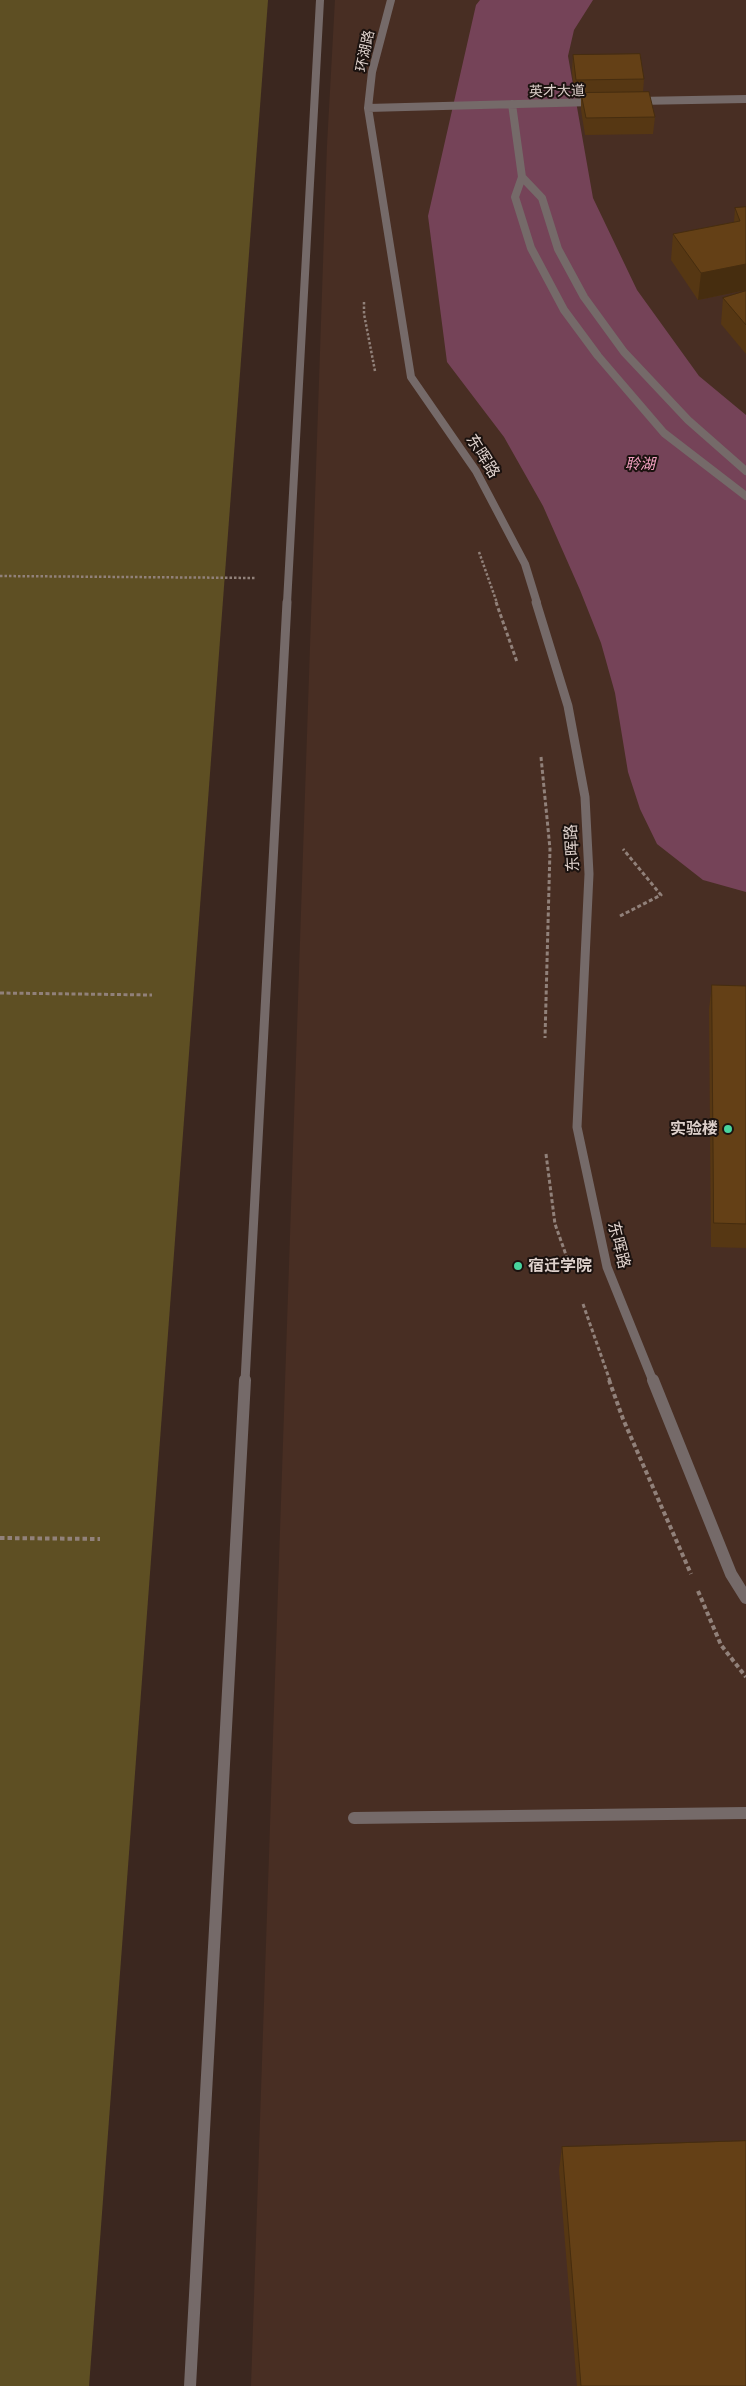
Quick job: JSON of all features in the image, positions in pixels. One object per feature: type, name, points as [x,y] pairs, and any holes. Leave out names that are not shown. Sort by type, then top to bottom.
[{"type":"street","points":[[190,2386],[320,0]]},
{"type":"street","name":"环湖路","points":[[368,108],[372,72],[391,0]]},
{"type":"street","points":[[629,101],[746,99]]},
{"type":"street","name":"英才大道","points":[[368,108],[599,102]]},
{"type":"street","points":[[512,104],[522,177],[516,197],[532,248],[564,310],[598,356],[664,433],[746,496]]},
{"type":"street","name":"东晖路","points":[[368,108],[411,377],[476,471],[525,564],[568,706],[585,797],[589,874],[577,1127],[607,1267],[731,1574],[746,1598]]},
{"type":"street","points":[[522,177],[542,198],[558,249],[584,297],[624,352],[688,420],[746,471]]},
{"type":"street","points":[[354,1818],[746,1813]]},
{"type":"path","points":[[364,295],[364,314],[373,368],[378,376]]},
{"type":"path","points":[[478,548],[519,669]]},
{"type":"path","points":[[0,576],[288,578]]},
{"type":"path","points":[[541,754],[550,849],[545,1040]]},
{"type":"path","points":[[614,920],[662,895]]},
{"type":"path","points":[[0,993],[152,995]]},
{"type":"path","points":[[545,1148],[555,1224],[571,1271]]},
{"type":"path","points":[[581,1298],[623,1419],[721,1645],[746,1677]]},
{"type":"path","points":[[0,1538],[100,1539]]},
{"type":"shaded area","points":[[0,0],[268,0],[89,2386],[0,2386]]},
{"type":"shaded area","name":"宿迁学院","points":[[335,0],[746,0],[746,2386],[251,2386],[327,146]]},
{"type":"water","name":"聆湖","points":[[480,0],[593,0],[574,30],[568,56],[593,198],[637,290],[699,376],[746,415],[746,892],[703,880],[657,844],[640,809],[628,772],[615,693],[601,643],[580,590],[543,506],[504,437],[447,362],[428,216],[476,5]]},
{"type":"building","points":[[640,54],[644,79],[576,80],[573,55]]},
{"type":"building","points":[[649,92],[655,117],[586,118],[581,93]]},
{"type":"building","points":[[746,207],[746,264],[701,273],[673,234],[740,221],[735,208]]},
{"type":"building","points":[[746,291],[746,325],[723,298]]},
{"type":"building","name":"实验楼","points":[[712,985],[746,986],[746,1224],[714,1223]]},
{"type":"building","points":[[746,2141],[746,2386],[581,2386],[562,2147]]},
{"type":"place","name":"实验楼","points":[[728,1129]]},
{"type":"place","name":"宿迁学院","points":[[518,1266]]}]
